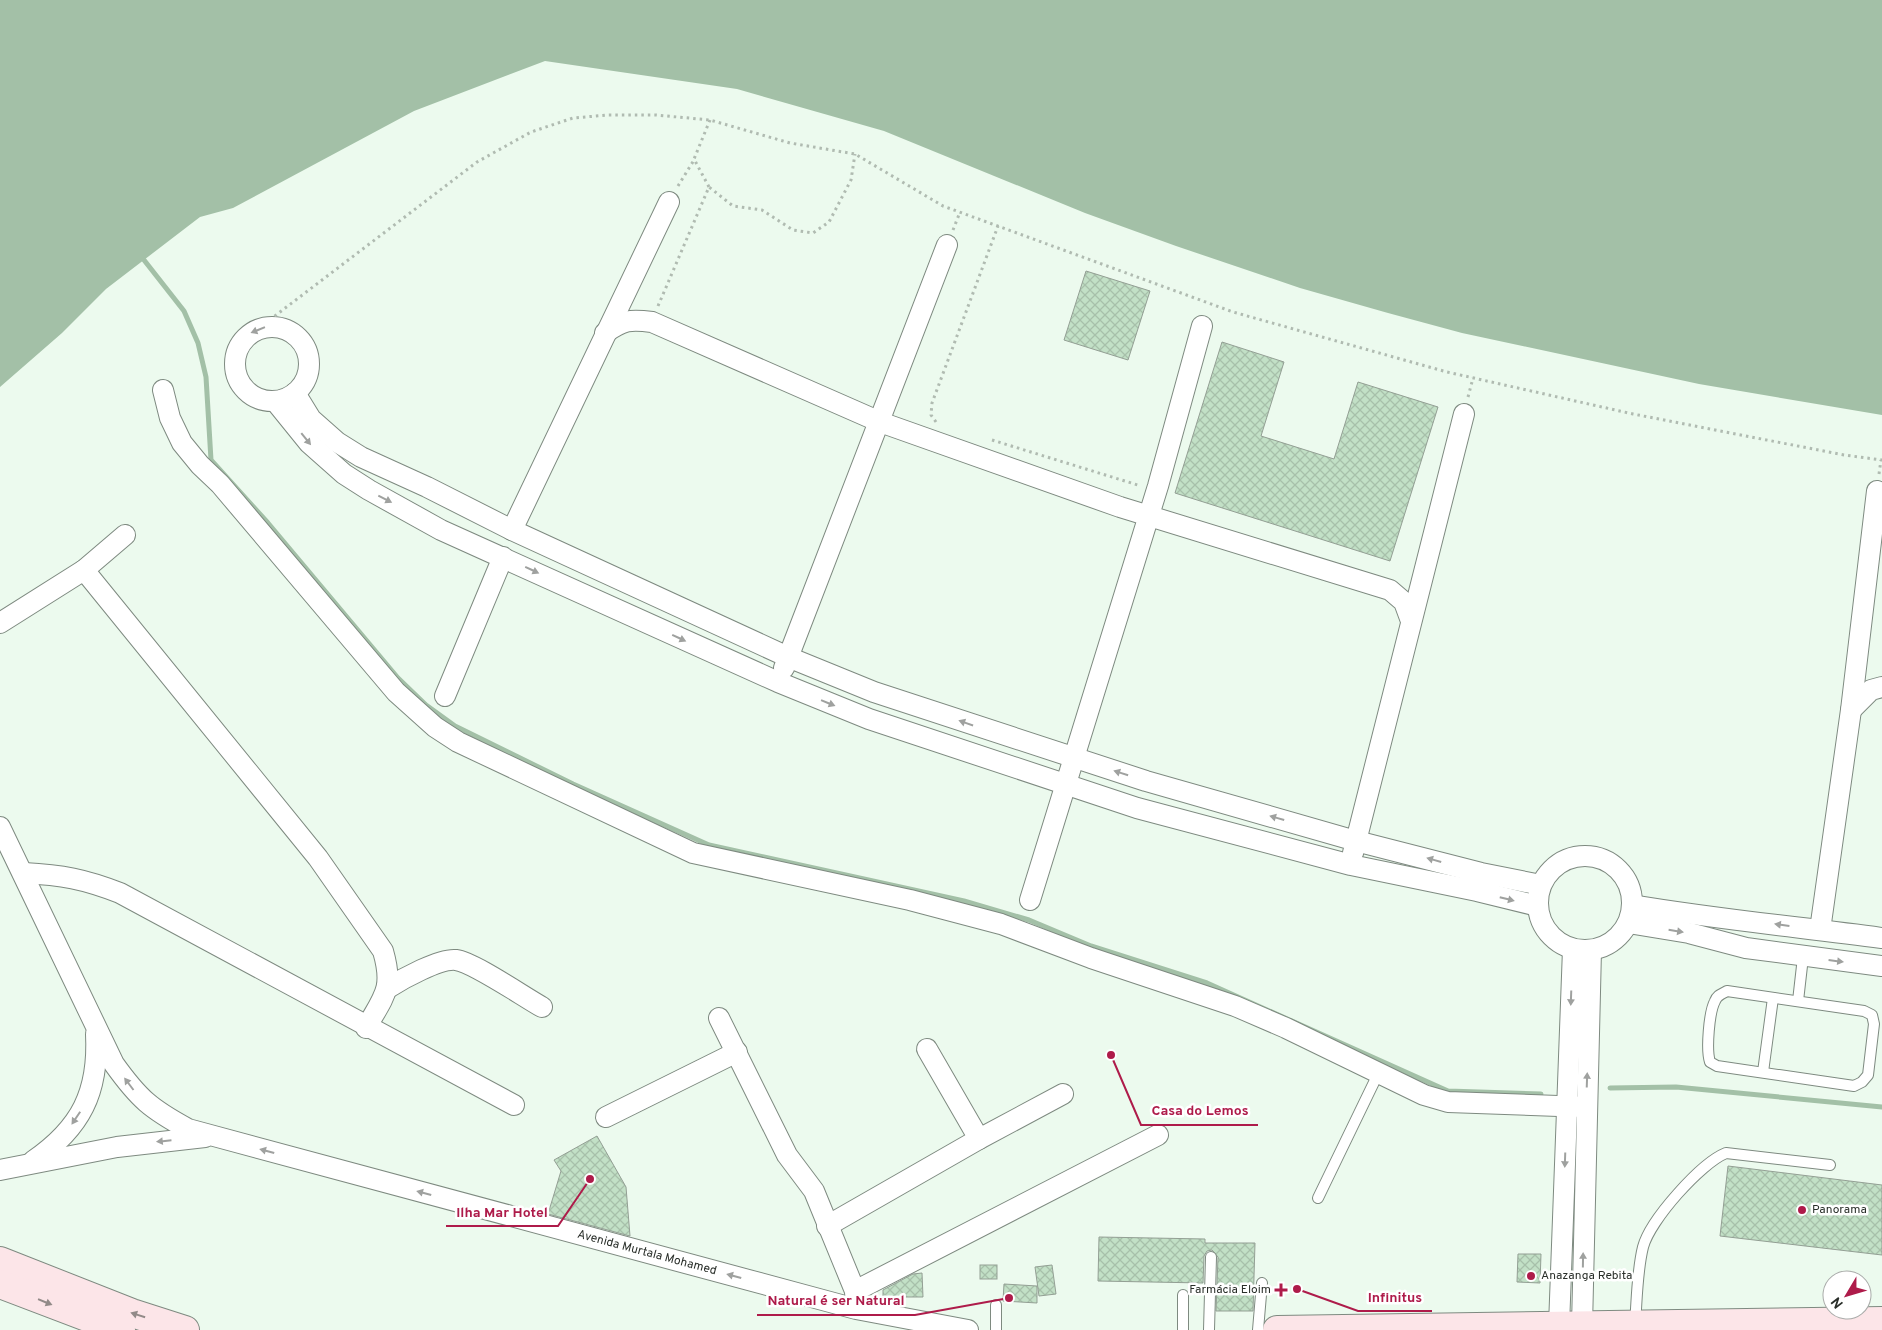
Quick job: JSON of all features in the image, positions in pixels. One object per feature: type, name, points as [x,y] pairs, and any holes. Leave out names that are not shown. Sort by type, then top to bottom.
[{"type":"street","points":[[512,530],[669,202]]},
{"type":"street","points":[[778,682],[947,245]]},
{"type":"street","points":[[605,333],[621,322],[636,320],[652,322],[880,422],[1148,516],[1390,590],[1404,602],[1411,621]]},
{"type":"street","points":[[271,326],[284,328],[295,334],[303,343],[308,355],[309,368],[306,380],[295,393],[289,398],[276,401],[264,400],[253,396],[244,388],[237,378],[234,366],[240,343],[259,328],[271,326]]},
{"type":"street","points":[[1030,900],[1072,758],[1156,491],[1202,326]]},
{"type":"street","points":[[163,390],[170,418],[182,443],[194,458],[220,484],[396,692],[435,727],[458,742],[693,854],[910,900],[1002,924],[1091,958],[1235,1006],[1286,1028],[1424,1095],[1448,1102],[1586,1107]]},
{"type":"street","points":[[295,393],[311,419],[337,442],[361,457],[427,487],[512,530],[788,657],[874,692],[1146,781],[1356,841],[1481,873],[1541,885]]},
{"type":"street","points":[[276,401],[308,443],[344,474],[368,490],[441,530],[503,556],[778,682],[869,719],[1137,808],[1350,865],[1477,891],[1538,906]]},
{"type":"street","points":[[1350,865],[1464,414]]},
{"type":"street","points":[[1820,930],[1851,710],[1877,491]]},
{"type":"street","points":[[0,623],[84,570],[125,535]]},
{"type":"street","points":[[445,696],[503,556]]},
{"type":"street","points":[[84,570],[318,858],[383,951],[388,969],[388,988],[366,1028]]},
{"type":"street","points":[[1851,710],[1871,690],[1882,686]]},
{"type":"street","name":"Avenida Murtala Mohamed","points":[[0,827],[96,1022],[114,1064],[148,1106],[188,1129],[968,1330]]},
{"type":"street","points":[[1588,855],[1602,859],[1615,866],[1625,877],[1631,891],[1630,914],[1613,942],[1582,950],[1553,938],[1545,929],[1538,906],[1541,885],[1548,872],[1559,862],[1573,857],[1588,855]]},
{"type":"street","points":[[24,873],[70,876],[120,893],[366,1028],[514,1105]]},
{"type":"street","points":[[1630,914],[1691,915],[1882,938]]},
{"type":"street","points":[[1630,914],[1689,933],[1746,948],[1882,966]]},
{"type":"street","points":[[1570,1326],[1566,1106],[1582,950]]},
{"type":"street","points":[[1570,1326],[1586,1107],[1582,950]]},
{"type":"street","points":[[388,988],[442,962],[456,960],[470,964],[542,1007]]},
{"type":"street","points":[[719,1018],[787,1155],[814,1191],[856,1300],[1158,1134]]},
{"type":"street","points":[[27,1165],[57,1142],[70,1129],[92,1091],[97,1070],[96,1022]]},
{"type":"street","points":[[927,1049],[979,1139]]},
{"type":"street","points":[[606,1117],[737,1052]]},
{"type":"street","points":[[827,1226],[979,1139],[1064,1094]]},
{"type":"street","points":[[0,1170],[117,1146],[212,1136]]},
{"type":"street","points":[[0,1261],[132,1313],[185,1330]]},
{"type":"street","points":[[0,1284],[121,1330]]},
{"type":"street","points":[[1277,1330],[1882,1321]]},
{"type":"lane","points":[[1798,1001],[1803,956]]},
{"type":"lane","points":[[1727,991],[1798,1001],[1864,1010],[1872,1015],[1874,1024],[1868,1075],[1862,1082],[1854,1086],[1717,1066],[1710,1062],[1707,1053],[1714,1002],[1719,995],[1727,991]]},
{"type":"lane","points":[[1763,1072],[1773,998]]},
{"type":"lane","points":[[1318,1198],[1378,1074]]},
{"type":"lane","points":[[1635,1325],[1644,1246],[1656,1221],[1676,1196],[1716,1157],[1726,1154],[1830,1164]]},
{"type":"lane","points":[[1209,1330],[1211,1257]]},
{"type":"lane","points":[[1258,1330],[1262,1283]]},
{"type":"lane","points":[[1183,1295],[1183,1330]]},
{"type":"lane","points":[[996,1305],[996,1330]]},
{"type":"path","points":[[259,328],[477,162],[531,132],[573,118],[608,115],[656,115],[710,120],[790,143],[855,154],[943,206],[1233,312],[1447,372],[1633,414],[1844,455],[1882,460]]},
{"type":"path","points":[[669,202],[694,159],[710,120]]},
{"type":"path","points":[[694,159],[710,187],[733,206],[762,210],[793,230],[814,233],[829,222],[851,180],[855,154]]},
{"type":"path","points":[[652,322],[710,187]]},
{"type":"path","points":[[938,423],[931,416],[932,403],[998,226]]},
{"type":"path","points":[[985,438],[1156,491]]},
{"type":"shaded area","points":[[0,0],[1882,0],[1882,415],[1699,384],[1462,333],[1300,288],[1176,246],[1085,213],[884,131],[737,89],[545,61],[414,111],[233,208],[200,217],[106,289],[62,333],[0,387]]},
{"type":"building","points":[[1086,271],[1150,291],[1128,360],[1064,340]]},
{"type":"building","points":[[1222,342],[1284,362],[1261,436],[1334,459],[1358,382],[1438,407],[1390,561],[1175,493]]},
{"type":"building","points":[[597,1136],[626,1187],[630,1236],[548,1214],[561,1171],[554,1160]]},
{"type":"building","name":"Panorama","points":[[1728,1166],[1882,1185],[1882,1255],[1720,1236]]},
{"type":"building","points":[[1099,1237],[1205,1239],[1205,1243],[1255,1243],[1253,1311],[1216,1311],[1218,1257],[1212,1250],[1207,1251],[1204,1256],[1203,1283],[1098,1281]]},
{"type":"building","points":[[1518,1254],[1541,1254],[1540,1283],[1517,1282]]},
{"type":"building","points":[[980,1265],[997,1265],[997,1279],[980,1279]]},
{"type":"building","points":[[1052,1265],[1056,1294],[1039,1296],[1035,1267]]},
{"type":"building","points":[[922,1273],[923,1297],[883,1297],[883,1290],[913,1274]]},
{"type":"building","points":[[1004,1284],[1037,1286],[1037,1303],[1003,1301]]},
{"type":"waterway","points":[[144,260],[184,311],[198,343],[206,377],[211,460],[268,523],[398,678],[426,705],[455,726],[573,784],[709,845],[964,901],[1029,920],[1091,946],[1207,983],[1448,1091],[1541,1094]]},
{"type":"waterway","points":[[1610,1088],[1676,1087],[1882,1107]]},
{"type":"place","name":"Casa do Lemos","points":[[1111,1055]]},
{"type":"place","name":"Ilha Mar Hotel","points":[[590,1179]]},
{"type":"place","name":"Panorama","points":[[1802,1210]]},
{"type":"place","name":"Anazanga Rebita","points":[[1531,1276]]},
{"type":"place","name":"Infinitus","points":[[1297,1289]]},
{"type":"place","name":"Farmácia Eloim","points":[[1281,1290]]},
{"type":"place","name":"Natural é ser Natural","points":[[1009,1298]]}]
